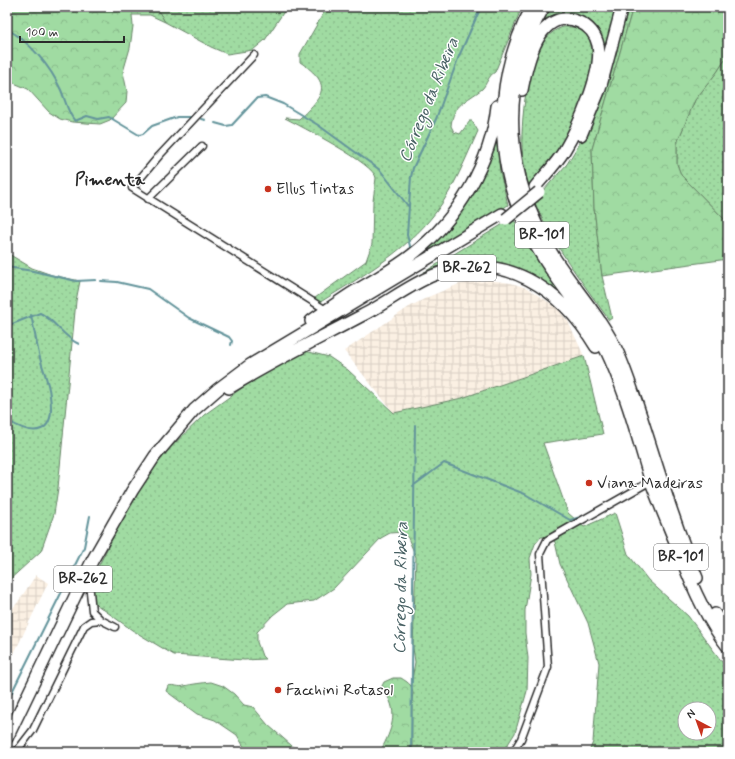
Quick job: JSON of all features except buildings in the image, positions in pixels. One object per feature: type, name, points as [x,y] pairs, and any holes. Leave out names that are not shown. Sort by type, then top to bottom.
[{"type":"highway","name":"BR-101","points":[[532,7],[518,39],[506,80],[502,117],[505,154],[514,197],[525,224],[538,249],[604,346],[615,371],[651,481],[695,593],[715,629],[728,647]]},
{"type":"highway","name":"BR-101","points":[[544,7],[524,48],[514,94],[513,141],[519,175],[531,213],[546,244],[598,317],[619,354],[696,575],[711,606],[728,634]]},
{"type":"highway","name":"BR-262","points":[[176,431],[225,390],[504,216],[537,189],[569,155],[588,119],[600,89],[622,7]]},
{"type":"highway","name":"BR-262","points":[[519,175],[516,141],[520,98],[528,64],[542,32],[549,25],[559,20],[580,22],[593,34],[598,44],[598,56],[590,92],[574,132],[557,161],[537,189]]},
{"type":"highway","name":"BR-262","points":[[7,738],[88,569],[132,491],[155,456],[176,431],[198,406],[241,368],[326,310],[413,254],[435,235],[454,212],[471,186],[484,158],[495,120],[503,73],[518,39]]},
{"type":"highway","name":"BR-262","points":[[198,406],[250,365],[504,216]]},
{"type":"highway","name":"BR-262","points":[[225,390],[275,361],[380,306],[425,279],[455,269],[490,268],[517,274],[535,282],[560,300],[575,316],[602,358],[620,395],[641,448]]},
{"type":"street","points":[[254,55],[159,156],[132,188],[326,310]]},
{"type":"street","points":[[148,199],[202,146]]},
{"type":"street","points":[[513,752],[521,739],[548,668],[540,554],[547,540],[651,481]]},
{"type":"street","points":[[88,569],[92,611],[100,620],[115,626]]},
{"type":"street","points":[[16,752],[33,730],[84,626],[91,621],[100,620]]},
{"type":"shaded area","points":[[489,280],[511,283],[527,288],[556,307],[568,321],[584,356],[462,398],[394,413],[344,351],[409,307],[428,297],[459,284]]},
{"type":"shaded area","points":[[36,575],[48,583],[7,668],[7,615],[18,602]]},
{"type":"green space","points":[[7,7],[156,7],[165,22],[150,15],[132,15],[133,26],[130,48],[123,72],[127,91],[126,103],[110,120],[100,124],[72,122],[60,119],[49,112],[28,89],[7,80]]},
{"type":"green space","points":[[156,7],[287,7],[265,40],[253,50],[227,54],[165,22]]},
{"type":"green space","points":[[327,7],[522,7],[495,72],[482,89],[458,108],[452,119],[451,126],[454,132],[460,134],[470,121],[472,121],[478,131],[459,173],[436,212],[424,227],[395,253],[314,306],[306,297],[315,298],[366,261],[372,244],[373,201],[376,178],[372,172],[351,155],[285,118],[299,119],[319,97],[321,84],[318,77],[300,62],[300,54]]},
{"type":"green space","points":[[550,7],[619,7],[603,63],[601,37],[596,27],[577,15],[566,14],[542,25],[541,24]]},
{"type":"green space","points":[[625,7],[633,7],[592,149],[594,208],[602,276],[612,318],[609,320],[559,248],[534,201],[567,164],[588,129]]},
{"type":"green space","points":[[633,7],[728,7],[728,55],[695,100],[677,143],[677,164],[681,175],[728,223],[728,259],[602,276],[594,208],[592,149]]},
{"type":"green space","points":[[563,27],[580,30],[589,40],[592,55],[591,74],[579,114],[565,142],[548,166],[528,187],[522,153],[522,135],[525,99],[529,80],[534,61],[541,45],[551,34]]},
{"type":"green space","points":[[728,55],[728,223],[681,175],[677,164],[677,143],[695,100]]},
{"type":"green space","points":[[496,129],[500,172],[508,205],[486,220],[392,273],[444,228]]},
{"type":"green space","points":[[513,218],[531,251],[557,289],[555,291],[470,264],[354,315]]},
{"type":"green space","points":[[7,253],[32,268],[52,275],[80,281],[76,301],[58,488],[54,514],[41,551],[7,582]]},
{"type":"green space","points":[[301,350],[329,357],[348,370],[394,413],[462,398],[584,356],[603,434],[543,443],[568,513],[584,527],[615,513],[628,554],[648,580],[688,616],[728,670],[728,752],[589,752],[593,742],[599,663],[588,623],[560,564],[555,542],[549,537],[541,537],[535,544],[530,558],[531,574],[525,610],[525,633],[528,658],[527,691],[515,733],[503,752],[412,752],[411,706],[413,693],[411,686],[415,662],[413,648],[416,557],[408,538],[403,532],[390,533],[381,538],[334,588],[314,601],[287,604],[273,615],[257,632],[257,642],[262,656],[265,659],[244,660],[174,655],[132,630],[93,602],[92,579],[124,515],[151,472],[169,449],[204,415],[253,380]]},
{"type":"green space","points":[[393,678],[401,678],[411,686],[412,752],[380,752],[387,739],[393,718],[391,704],[382,686],[384,682]]},
{"type":"green space","points":[[211,682],[223,686],[234,694],[244,705],[253,707],[268,725],[299,752],[247,752],[237,735],[215,720],[197,714],[166,691],[168,686],[182,686]]},
{"type":"waterway","name":"Córrego da Ribeira","points":[[409,251],[410,246],[407,235],[413,168],[436,119],[459,56],[481,7]]},
{"type":"waterway","points":[[7,29],[24,41],[38,55],[51,72],[75,121],[87,116],[98,119],[109,117],[139,135],[143,134],[152,126],[177,117],[191,117]]},
{"type":"waterway","points":[[215,123],[226,126],[232,125],[257,98],[265,97],[283,104],[318,125],[380,170],[408,206]]},
{"type":"waterway","points":[[201,119],[205,120]]},
{"type":"waterway","points":[[7,267],[33,271],[76,281],[96,280]]},
{"type":"waterway","points":[[101,281],[117,282],[148,289],[189,318],[229,337],[232,341],[231,345]]},
{"type":"waterway","points":[[7,326],[40,313],[50,320],[69,338],[79,344]]},
{"type":"waterway","points":[[7,420],[17,426],[34,430],[41,429],[46,425],[50,418],[51,409],[47,380],[39,354],[31,315]]},
{"type":"waterway","name":"Córrego da Ribeira","points":[[411,752],[415,425]]},
{"type":"waterway","points":[[413,486],[444,463],[525,494],[570,520],[584,516]]},
{"type":"waterway","points":[[7,702],[84,547],[90,516]]},
{"type":"place","name":"Ellus Tintas","points":[[268,189]]},
{"type":"place","name":"Viana Madeiras","points":[[589,483]]},
{"type":"place","name":"Facchini Rotasol","points":[[278,690]]},
{"type":"district","name":"Pimenta","points":[[110,180]]}]
